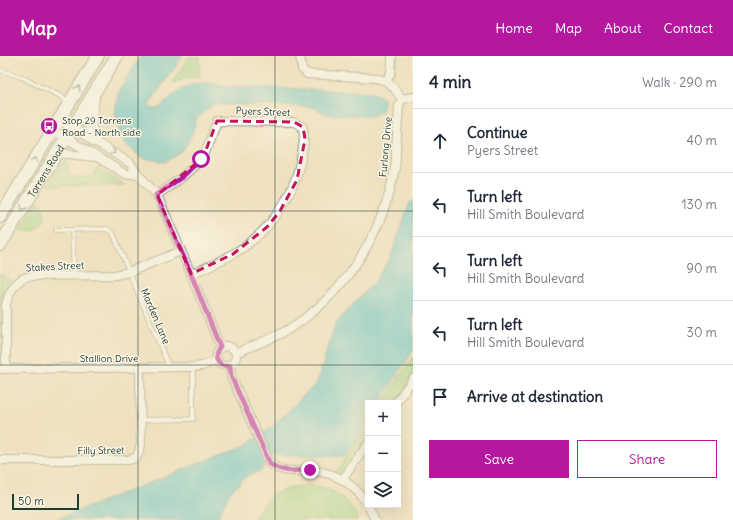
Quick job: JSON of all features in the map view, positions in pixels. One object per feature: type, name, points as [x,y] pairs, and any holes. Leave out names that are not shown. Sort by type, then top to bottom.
[{"type":"main road","name":"Torrens Road","points":[[0,217],[98,56]]},
{"type":"main road","name":"Torrens Road","points":[[0,245],[117,56]]},
{"type":"main road","points":[[94,92],[90,119],[90,131],[94,140]]},
{"type":"street","points":[[300,56],[302,70],[307,74],[376,78],[386,81],[393,87],[402,100],[413,96]]},
{"type":"street","points":[[386,81],[391,73],[392,56]]},
{"type":"street","name":"Furlong Drive","points":[[236,353],[288,330],[307,316],[326,300],[346,277],[366,248],[381,218],[395,171],[399,106],[402,100]]},
{"type":"street","name":"Pyers Street","points":[[156,195],[182,177],[203,158],[216,121],[294,122],[303,127],[305,139],[297,180],[280,211],[267,227],[234,254],[191,274]]},
{"type":"street","points":[[56,125],[73,128],[130,162],[156,195],[191,274],[220,347]]},
{"type":"street","points":[[56,125],[66,139],[125,174],[138,174]]},
{"type":"street","points":[[57,153],[98,158]]},
{"type":"street","name":"Stakes Street","points":[[3,369],[7,297],[21,278],[26,276],[74,274],[115,275],[129,272],[181,251]]},
{"type":"street","points":[[230,346],[236,353],[235,362],[230,366],[224,366],[216,360],[216,353],[220,347],[230,346]]},
{"type":"street","name":"Stallion Drive","points":[[3,369],[193,367],[202,366],[216,360]]},
{"type":"street","points":[[230,366],[231,376],[270,464],[279,470],[289,472],[310,470],[327,472],[343,479],[361,495],[365,501]]},
{"type":"street","name":"Filly Street","points":[[0,460],[129,460],[137,457],[141,445],[140,368]]},
{"type":"street","points":[[398,400],[413,379]]},
{"type":"street","points":[[343,479],[365,447]]},
{"type":"street","points":[[369,508],[375,520]]},
{"type":"lane","points":[[0,70],[21,77],[62,97],[69,104]]},
{"type":"lane","name":"Marden Lane","points":[[56,230],[107,229],[113,233],[169,367]]},
{"type":"lane","points":[[72,230],[74,274]]},
{"type":"lane","points":[[140,420],[193,419],[193,367]]},
{"type":"highlighted area","points":[[217,121],[294,122],[303,127],[305,139],[297,180],[280,211],[267,227],[233,254],[191,274],[157,195],[203,158]]},
{"type":"green space","points":[[189,56],[200,56],[199,76],[183,79],[174,84],[174,80]]},
{"type":"green space","points":[[66,162],[71,178],[93,177],[97,168],[125,185],[47,186],[61,164]]},
{"type":"green space","points":[[38,201],[44,213],[42,223],[33,230],[19,230]]},
{"type":"green space","points":[[0,274],[11,280],[0,302]]},
{"type":"green space","points":[[0,302],[1,355],[0,358]]},
{"type":"green space","points":[[413,357],[413,378],[398,400],[384,400]]},
{"type":"green space","points":[[365,430],[365,447],[343,479],[334,476]]},
{"type":"green space","points":[[306,485],[323,487],[336,493],[349,505],[358,520],[254,520],[269,499],[281,491]]},
{"type":"water","points":[[141,56],[183,56],[151,101],[149,105],[152,109],[158,109],[172,96],[188,86],[209,83],[223,86],[372,92],[383,98],[382,111],[372,116],[326,114],[313,107],[214,104],[196,120],[192,134],[182,152],[165,162],[142,158],[125,144],[117,125],[115,110],[119,90]]},
{"type":"water","points":[[413,201],[413,351],[381,400],[365,400],[365,425],[345,455],[271,455],[261,471],[248,475],[229,494],[216,520],[55,520],[246,445],[273,426],[317,382],[336,323],[376,280],[390,258],[410,202]]},
{"type":"place","name":"Stop 29 Torrens Road - North side","points":[[49,126]]},
{"type":"route","points":[[201,159],[182,177],[156,195],[191,274],[220,347],[216,353],[216,360],[221,365],[230,366],[231,376],[270,464],[279,470],[289,472],[310,470]]}]
